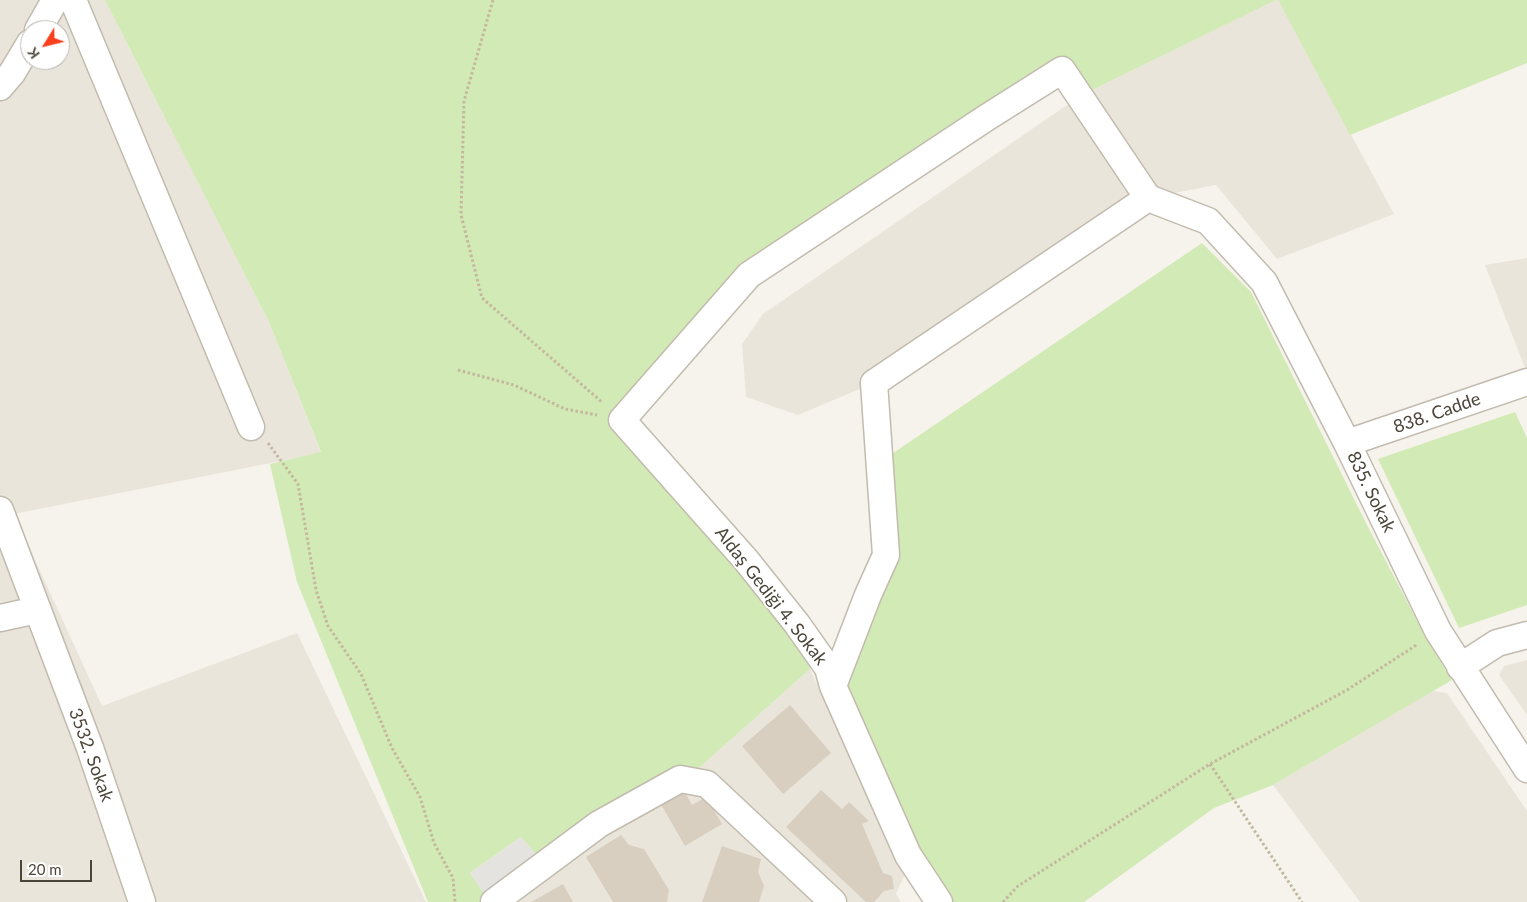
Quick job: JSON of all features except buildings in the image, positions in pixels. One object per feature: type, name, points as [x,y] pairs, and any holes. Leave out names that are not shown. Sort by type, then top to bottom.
[{"type":"street","points":[[44,20],[55,0]]},
{"type":"street","points":[[73,0],[251,427]]},
{"type":"street","points":[[0,87],[20,60]]},
{"type":"street","points":[[622,420],[749,274],[1062,70],[1148,198],[874,383],[886,555],[868,595],[833,686]]},
{"type":"street","name":"835. Sokak","points":[[1148,198],[1208,222],[1264,282],[1347,443],[1438,631],[1527,769]]},
{"type":"street","name":"838. Cadde","points":[[1347,443],[1527,382]]},
{"type":"street","name":"Aldaş Gediği 4. Sokak","points":[[622,420],[746,560],[786,610],[828,668],[833,686],[908,855],[939,902]]},
{"type":"street","name":"3532. Sokak","points":[[0,510],[90,748],[142,902]]},
{"type":"street","points":[[0,618],[38,610]]},
{"type":"street","points":[[1460,667],[1497,643],[1527,635]]},
{"type":"street","points":[[494,902],[599,824],[680,779],[707,784],[834,902]]},
{"type":"path","points":[[493,0],[464,101],[461,215],[482,298],[622,420]]},
{"type":"path","points":[[458,370],[514,385],[564,409],[622,420]]},
{"type":"path","points":[[251,427],[272,448],[298,484],[316,590],[328,626],[361,674],[392,748],[420,797],[434,843],[453,878],[455,902]]},
{"type":"path","points":[[1003,902],[1018,886],[1210,764],[1348,690],[1438,631]]},
{"type":"path","points":[[1210,764],[1302,902]]},
{"type":"shaded area","points":[[0,0],[105,0],[269,322],[321,453],[14,514],[102,706],[297,633],[426,902],[0,902]]},
{"type":"shaded area","points":[[1278,0],[1394,214],[1277,259],[1216,185],[1148,198],[874,383],[798,415],[746,397],[742,344],[763,314],[1080,96]]},
{"type":"shaded area","points":[[1527,258],[1527,373],[1485,265]]},
{"type":"shaded area","points":[[1527,660],[1527,715],[1499,675],[1504,666]]},
{"type":"shaded area","points":[[810,669],[905,874],[896,894],[901,902],[847,902],[699,768]]},
{"type":"shaded area","points":[[1433,691],[1447,693],[1527,811],[1527,902],[1360,902],[1273,785]]},
{"type":"shaded area","points":[[682,787],[702,789],[819,902],[518,902],[601,834]]},
{"type":"shaded area","points":[[521,837],[544,864],[490,902],[470,873]]},
{"type":"green space","points":[[105,0],[1276,0],[1080,96],[1063,71],[749,275],[623,419],[797,624],[810,669],[699,768],[544,864],[521,837],[470,873],[490,902],[428,902],[297,582],[270,464],[321,452],[269,322]]},
{"type":"green space","points":[[1278,0],[1527,0],[1527,63],[1350,135]]},
{"type":"green space","points":[[1202,243],[1251,292],[1366,523],[1426,638],[1452,680],[1273,785],[1214,808],[1084,902],[939,902],[833,686],[886,555],[880,462]]},
{"type":"green space","points":[[1515,412],[1527,438],[1527,605],[1459,628],[1378,459]]}]
